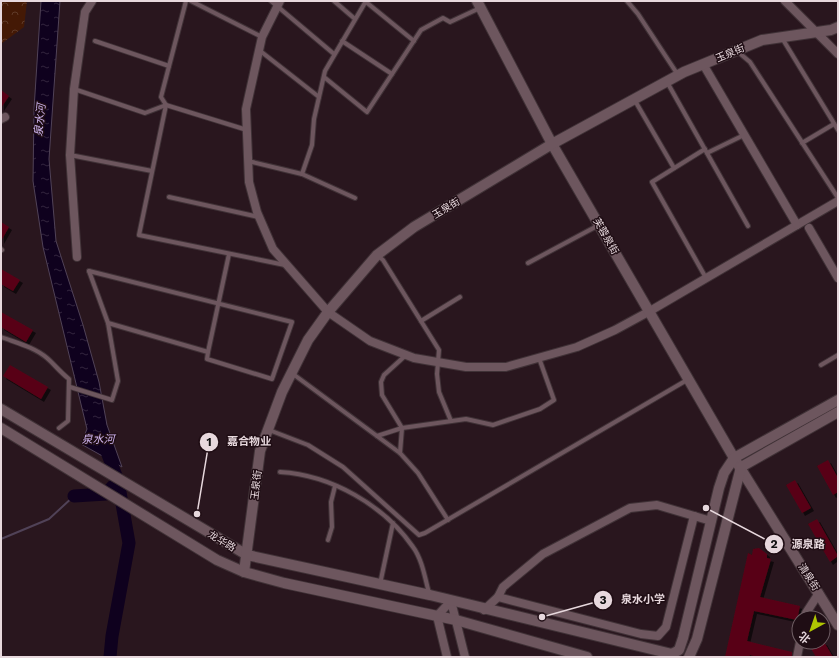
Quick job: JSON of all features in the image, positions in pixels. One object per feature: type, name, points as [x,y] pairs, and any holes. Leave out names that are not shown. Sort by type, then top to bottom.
[{"type":"street","points":[[76,257],[70,155],[74,89],[85,12],[92,1]]},
{"type":"street","points":[[785,1],[838,54]]},
{"type":"street","points":[[276,3],[262,37],[246,109],[248,182],[259,217],[273,249],[328,312],[370,341],[406,355],[466,367],[506,367],[590,341],[615,330],[650,311],[797,225],[838,199]]},
{"type":"street","name":"芙蓉泉街","points":[[479,4],[552,144],[734,458],[741,467]]},
{"type":"street","name":"玉泉街","points":[[244,572],[260,451],[266,430],[291,373],[308,340],[328,312],[377,255],[414,227],[552,144],[678,75],[762,40],[831,30],[838,27]]},
{"type":"street","points":[[703,64],[797,225]]},
{"type":"street","points":[[809,228],[838,278]]},
{"type":"street","points":[[734,458],[838,400]]},
{"type":"street","name":"龙华路","points":[[1,409],[246,555],[430,595],[484,610],[672,654],[680,650],[719,488],[724,473],[734,458]]},
{"type":"street","points":[[689,657],[697,640],[741,467],[838,412]]},
{"type":"street","name":"龙华路","points":[[1,428],[217,560],[244,572],[284,583],[456,620],[582,656]]},
{"type":"street","name":"清泉街","points":[[741,467],[838,625]]},
{"type":"street","points":[[484,610],[498,597],[503,587],[543,554],[630,508],[657,505],[711,521]]},
{"type":"street","points":[[498,597],[641,634],[658,636],[666,627],[694,516]]},
{"type":"street","points":[[808,610],[819,593]]},
{"type":"street","points":[[447,657],[437,616],[451,601]]},
{"type":"street","points":[[451,601],[465,657]]},
{"type":"lane","points":[[186,1],[161,97],[166,105],[139,236],[287,266]]},
{"type":"lane","points":[[191,1],[262,37]]},
{"type":"lane","points":[[334,1],[354,19]]},
{"type":"lane","points":[[302,174],[312,145],[314,119],[325,71],[354,19],[366,1],[414,41]]},
{"type":"lane","points":[[627,1],[638,14],[678,75]]},
{"type":"lane","points":[[276,3],[334,54]]},
{"type":"lane","points":[[324,77],[368,112],[421,30],[443,18],[450,22],[479,4]]},
{"type":"lane","points":[[781,37],[838,130]]},
{"type":"lane","points":[[342,41],[392,74]]},
{"type":"lane","points":[[95,42],[169,66]]},
{"type":"lane","points":[[259,50],[319,96]]},
{"type":"lane","points":[[737,50],[750,62],[838,199]]},
{"type":"lane","points":[[667,81],[748,226]]},
{"type":"lane","points":[[74,89],[146,113],[166,105],[247,131]]},
{"type":"lane","points":[[634,99],[674,168]]},
{"type":"lane","points":[[802,143],[834,124]]},
{"type":"lane","points":[[706,278],[652,182],[706,151],[744,135]]},
{"type":"lane","points":[[70,155],[152,171]]},
{"type":"lane","points":[[248,161],[302,174],[355,198]]},
{"type":"lane","points":[[169,197],[259,217]]},
{"type":"lane","points":[[528,263],[599,225]]},
{"type":"lane","points":[[70,387],[112,400],[118,381],[108,323],[88,271],[219,302],[292,322],[272,379],[207,359],[208,352],[219,302],[229,254]]},
{"type":"lane","points":[[377,255],[383,260],[439,350],[437,374],[439,392],[451,421]]},
{"type":"lane","points":[[421,321],[460,297]]},
{"type":"lane","points":[[108,323],[208,352]]},
{"type":"lane","points":[[1,337],[29,347],[47,358],[57,370],[69,379],[68,421],[59,428]]},
{"type":"lane","points":[[400,453],[402,428],[382,395],[381,382],[384,375],[406,355]]},
{"type":"lane","points":[[821,365],[838,355]]},
{"type":"lane","points":[[377,436],[402,428],[466,419],[493,425],[540,409],[554,400],[539,358]]},
{"type":"lane","points":[[291,373],[400,453],[418,473],[448,520]]},
{"type":"lane","points":[[266,430],[308,445],[344,467],[419,535],[448,520],[689,379]]},
{"type":"lane","points":[[280,472],[309,476],[326,481],[361,498],[393,524],[414,547],[430,595]]},
{"type":"lane","points":[[328,540],[332,527],[331,502],[335,486]]},
{"type":"lane","points":[[380,584],[393,524]]},
{"type":"green space","points":[[1,1],[27,1],[24,27],[1,44]]},
{"type":"water","name":"泉水河","points":[[41,1],[60,1],[49,159],[56,241],[83,325],[99,382],[107,425],[122,467],[81,444],[87,429],[43,247],[33,181],[34,109]]},
{"type":"building","points":[[1,90],[9,96],[1,108]]},
{"type":"building","points":[[1,222],[9,227],[1,241]]},
{"type":"building","points":[[1,269],[20,280],[13,291],[1,284]]},
{"type":"building","points":[[1,312],[33,330],[26,342],[1,327]]},
{"type":"building","points":[[10,365],[48,387],[41,399],[3,376]]},
{"type":"building","points":[[828,460],[838,478],[838,492],[833,495],[817,466]]},
{"type":"building","points":[[795,480],[811,508],[802,513],[786,485]]},
{"type":"building","points":[[817,519],[838,556],[830,562],[808,524]]},
{"type":"building","points":[[759,548],[767,554],[767,558],[771,559],[760,597],[800,606],[799,610],[791,610],[791,619],[754,611],[747,641],[792,652],[792,657],[757,657],[750,655],[749,657],[725,657],[748,553],[752,555],[753,549]]},
{"type":"building","points":[[812,650],[829,650],[833,657],[816,657]]},
{"type":"waterway","name":"泉水河","points":[[104,444],[118,481],[129,543],[112,636],[110,657]]},
{"type":"waterway","points":[[74,496],[106,494],[113,486]]},
{"type":"waterway","points":[[1,539],[49,519],[74,496]]},
{"type":"place","name":"源泉路","points":[[706,508]]},
{"type":"place","name":"嘉合物业","points":[[197,514]]},
{"type":"place","name":"泉水小学","points":[[542,617]]}]
